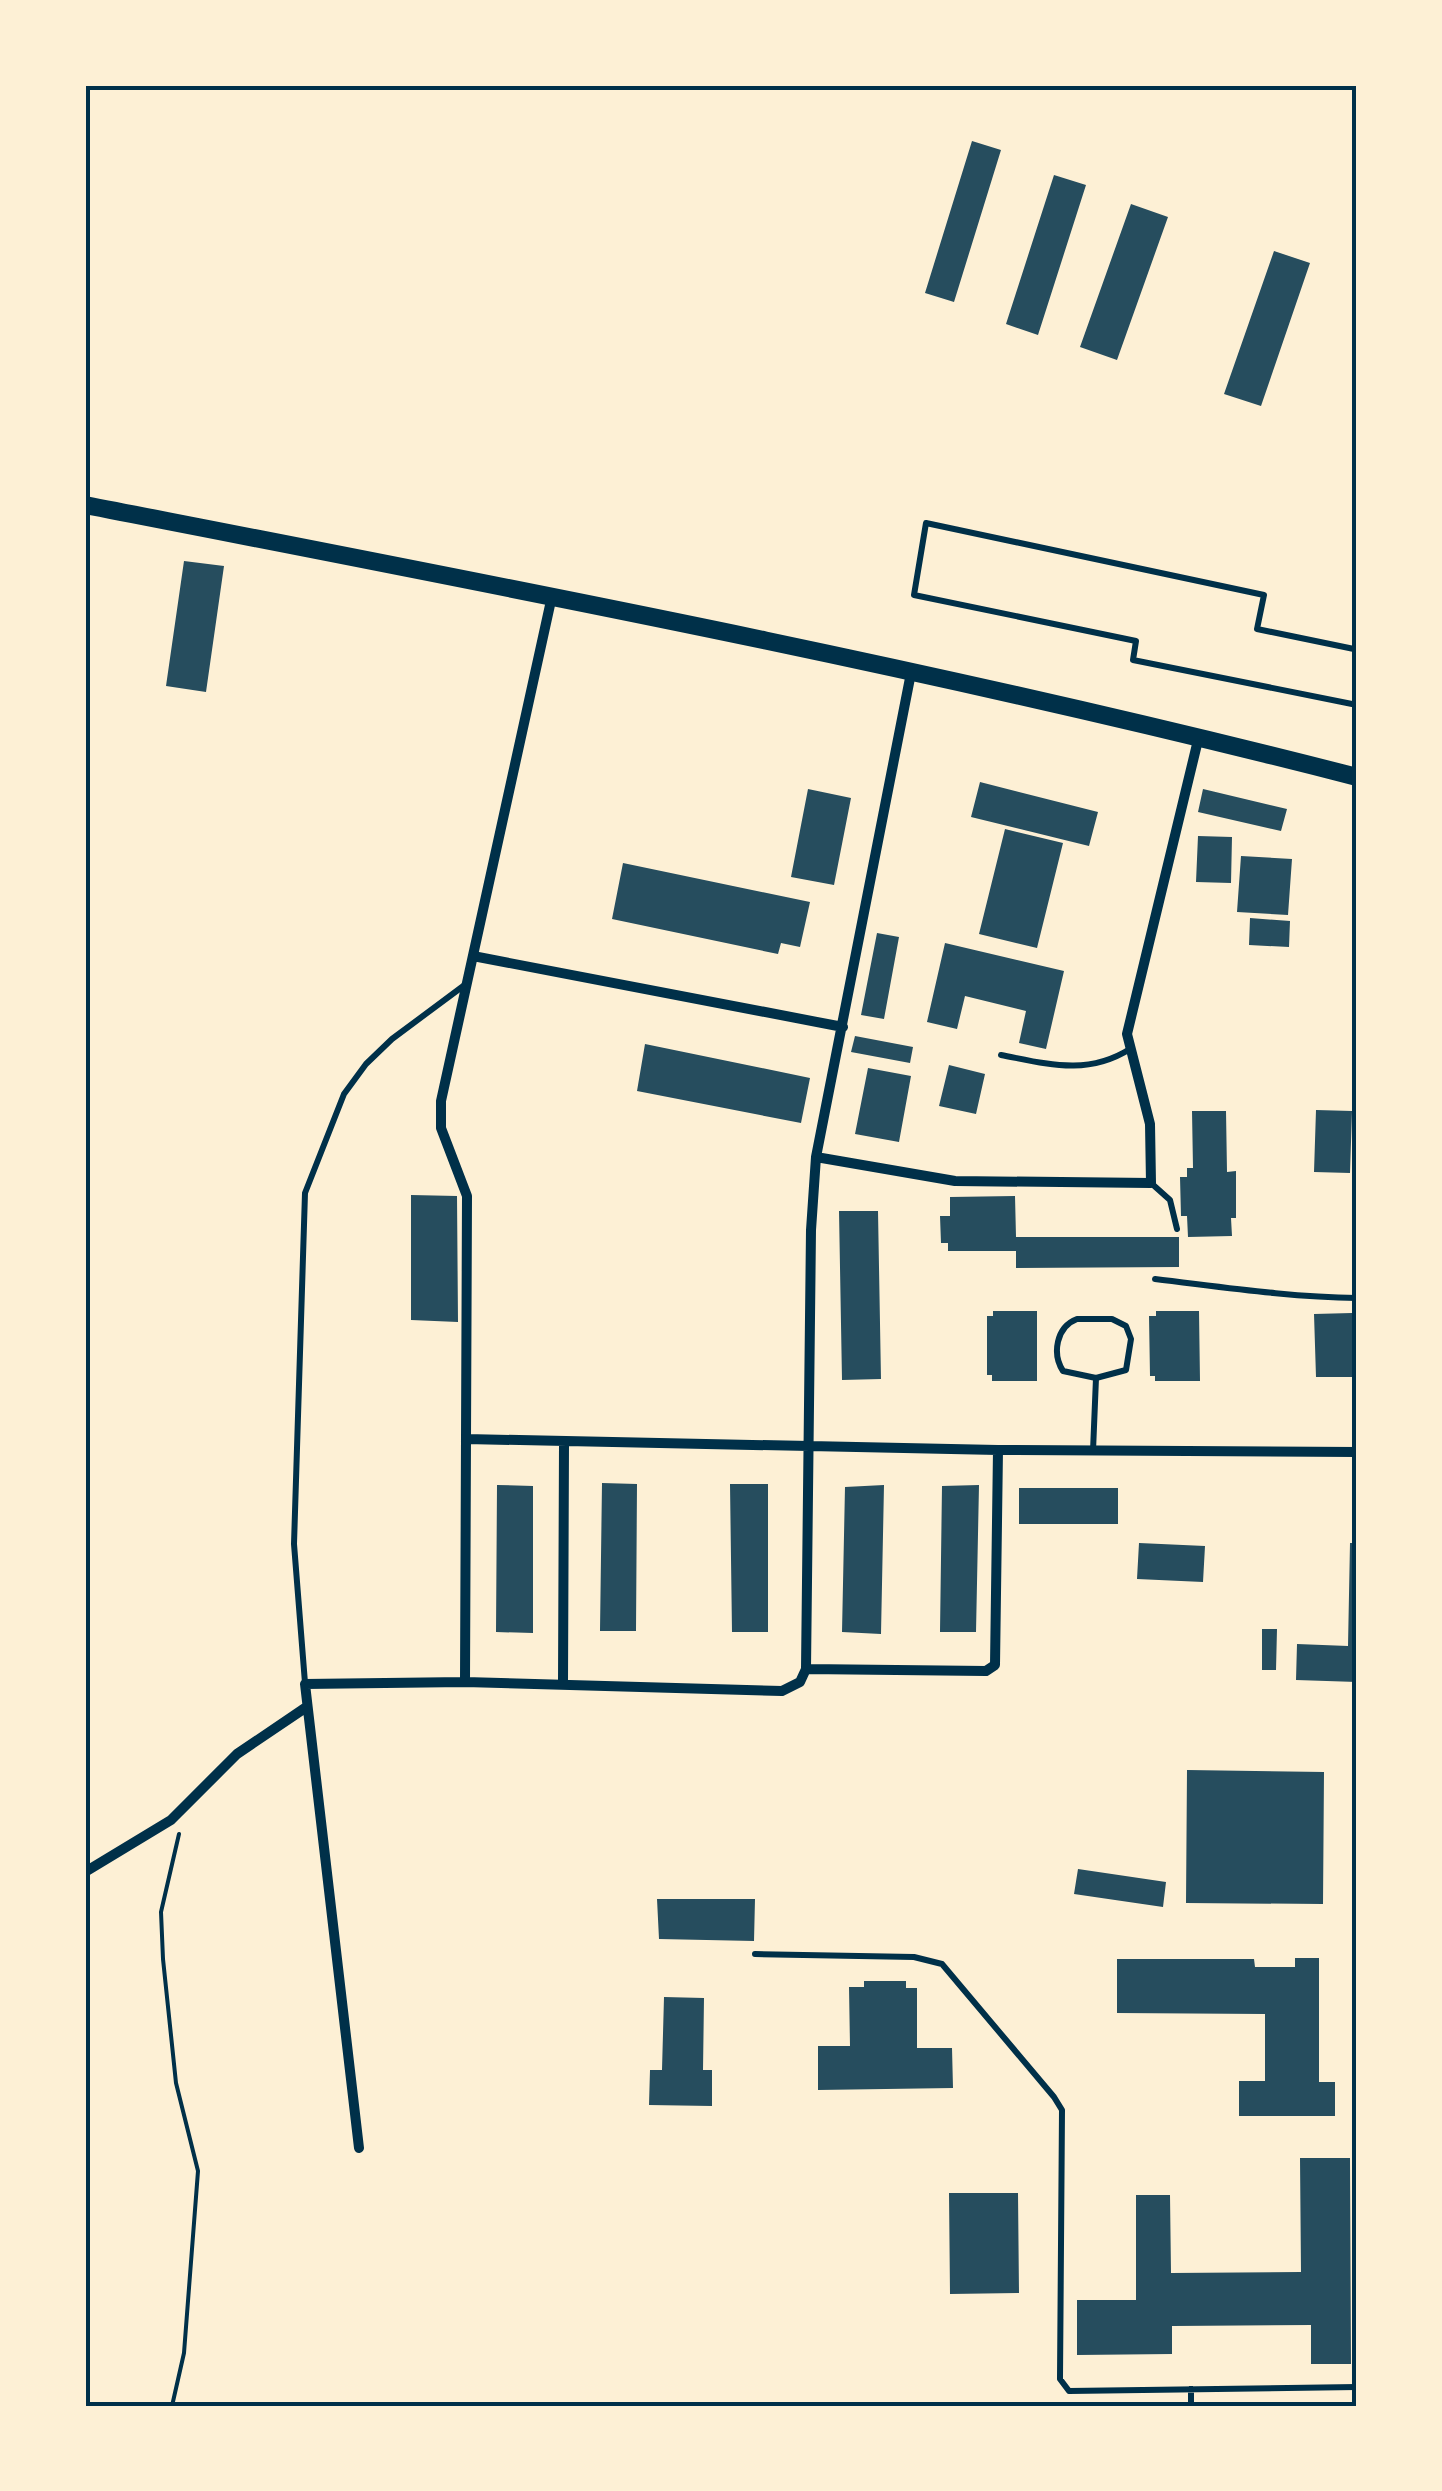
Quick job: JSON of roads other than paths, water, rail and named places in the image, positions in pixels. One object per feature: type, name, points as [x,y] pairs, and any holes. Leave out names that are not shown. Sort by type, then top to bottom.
[{"type":"main road","points":[[85,506],[552,596],[1198,736],[1357,777]]},
{"type":"street","points":[[465,1682],[467,1196],[442,1128],[441,1114],[552,596]]},
{"type":"street","points":[[358,2148],[305,1684],[562,1683],[782,1691],[800,1682],[806,1669],[810,1230],[816,1157],[911,673]]},
{"type":"street","points":[[816,1157],[955,1182],[1152,1183],[1150,1124],[1127,1034],[1198,736]]},
{"type":"street","points":[[472,956],[843,1027]]},
{"type":"street","points":[[466,1439],[1093,1452],[1357,1452]]},
{"type":"street","points":[[562,1683],[564,1444]]},
{"type":"street","points":[[806,1669],[986,1672],[995,1665],[998,1450]]},
{"type":"street","points":[[85,1872],[182,1811],[237,1754],[305,1708]]},
{"type":"lane","points":[[1354,649],[1257,629],[1264,595],[926,523],[914,595],[1136,641],[1133,660],[1357,704]]},
{"type":"lane","points":[[305,1684],[294,1544],[305,1193],[344,1094],[366,1064],[392,1039],[467,983]]},
{"type":"lane","points":[[1000,1056],[1076,1068],[1106,1064],[1130,1049]]},
{"type":"lane","points":[[1152,1183],[1170,1200],[1177,1229]]},
{"type":"lane","points":[[1155,1279],[1231,1286],[1273,1297],[1357,1298]]},
{"type":"lane","points":[[1112,1319],[1130,1334],[1126,1370],[1096,1378],[1063,1371],[1057,1361],[1060,1336],[1069,1322],[1112,1319]]},
{"type":"lane","points":[[1093,1452],[1096,1378]]},
{"type":"lane","points":[[754,1954],[914,1957],[950,1970],[1062,2110],[1060,2379],[1069,2390],[1357,2387]]},
{"type":"lane","points":[[1190,2406],[1191,2389]]}]
